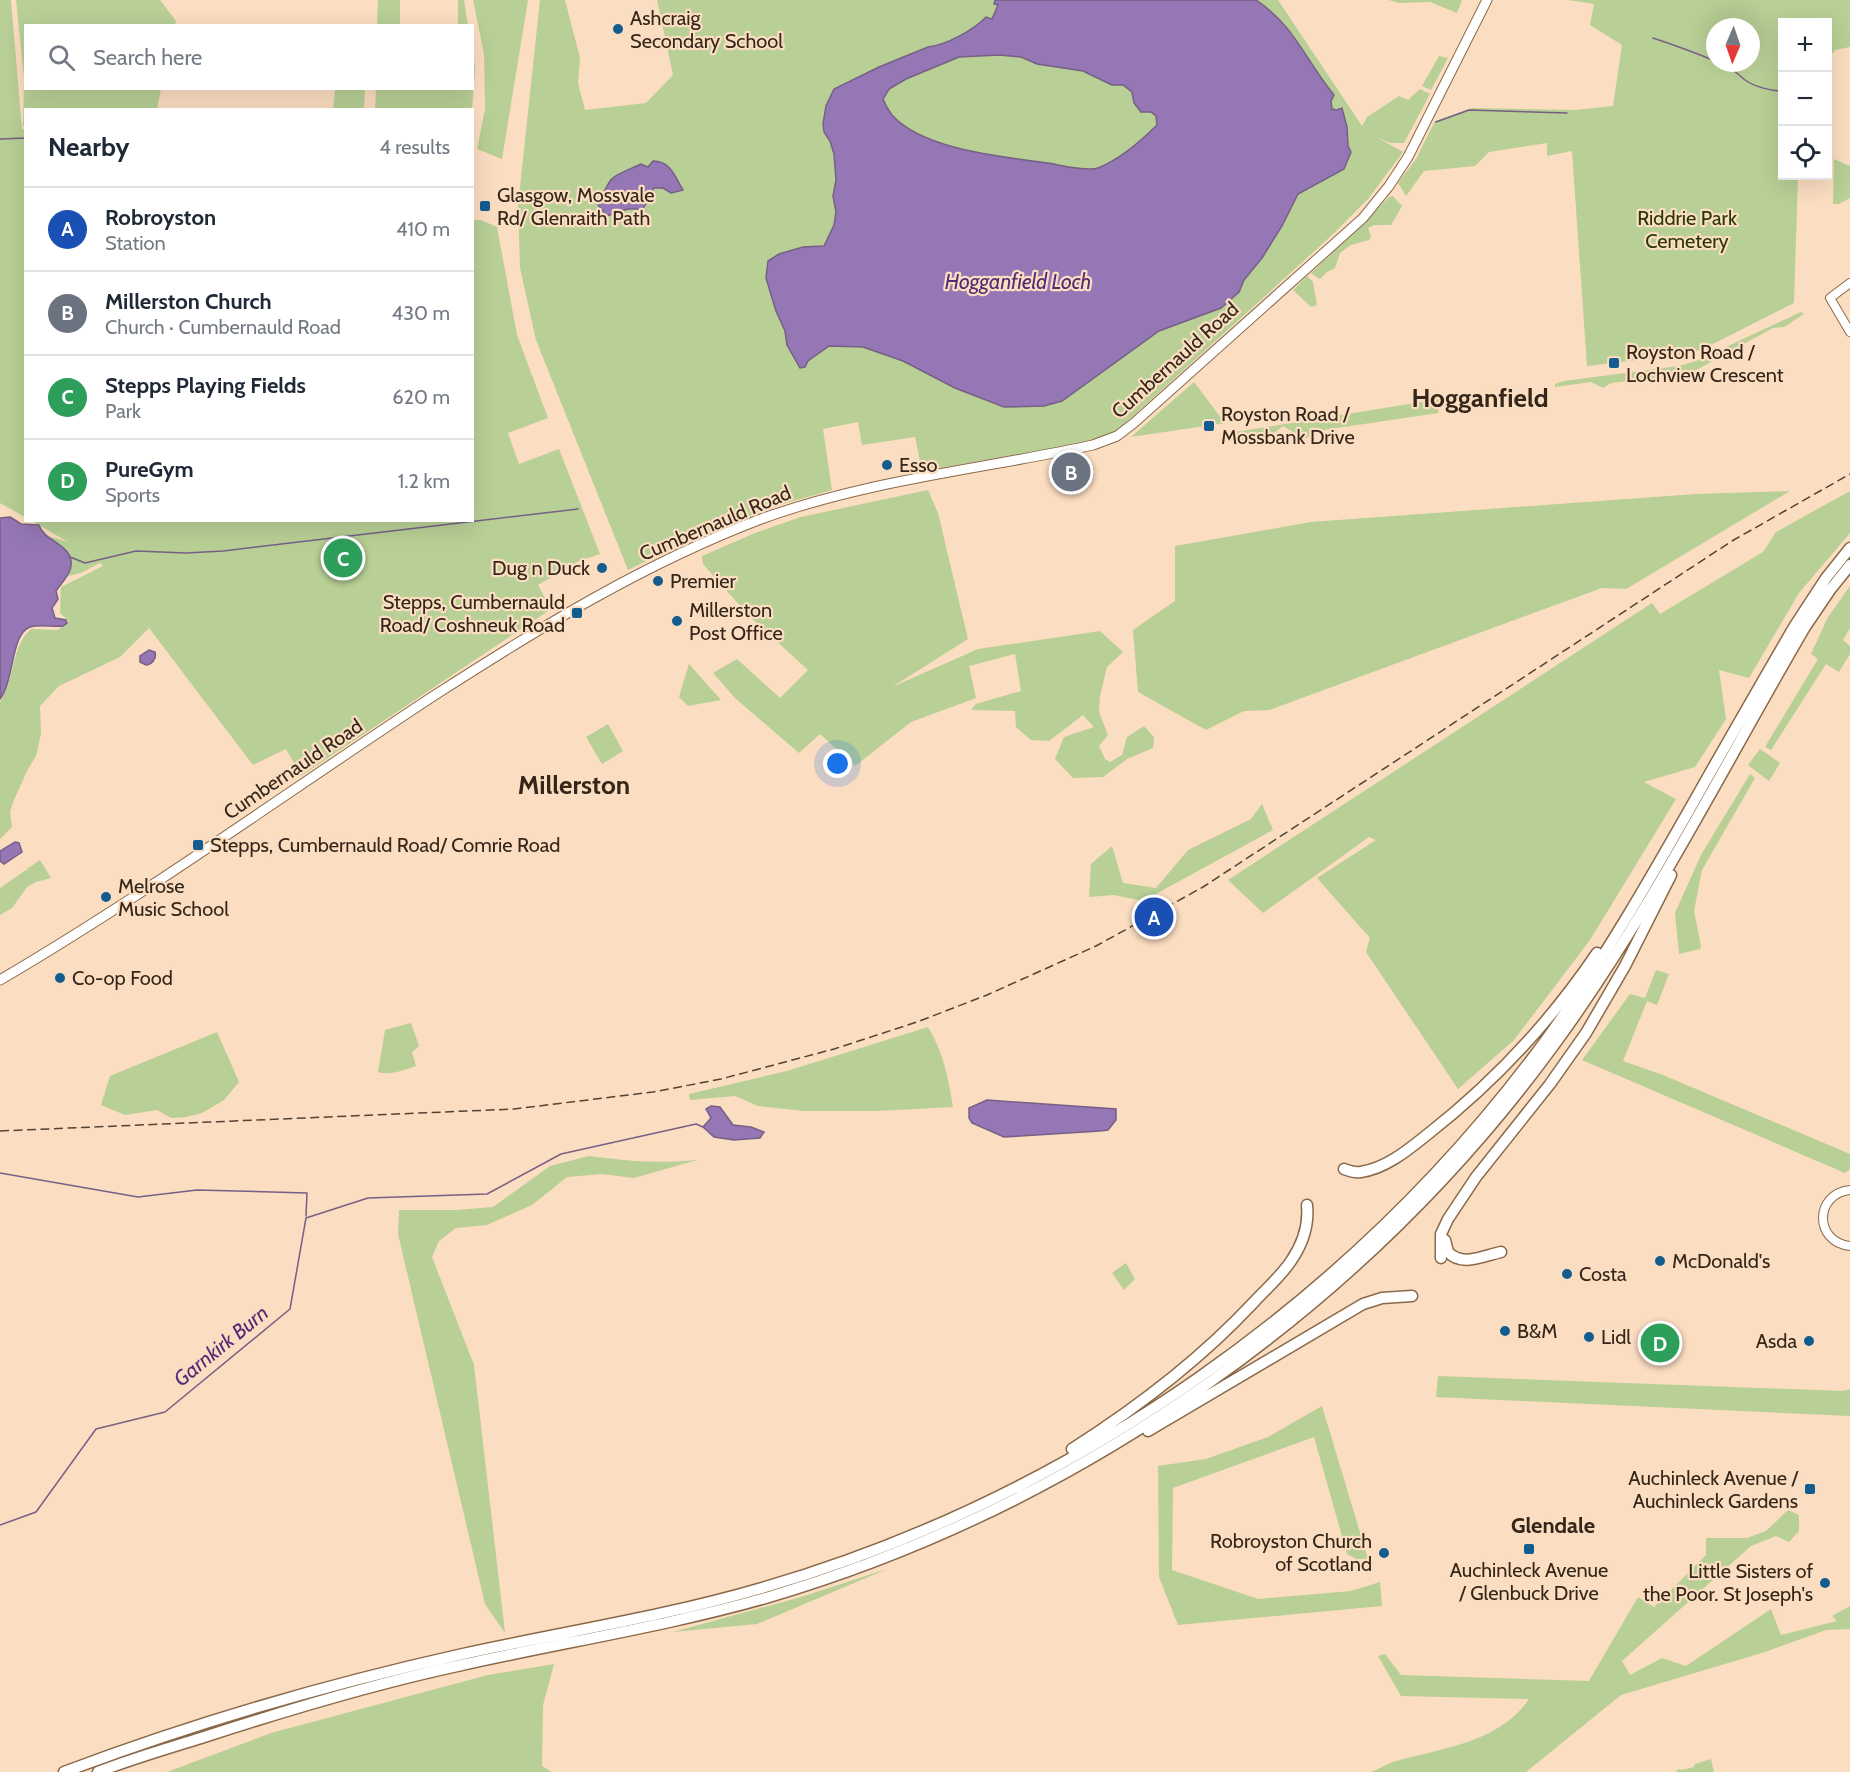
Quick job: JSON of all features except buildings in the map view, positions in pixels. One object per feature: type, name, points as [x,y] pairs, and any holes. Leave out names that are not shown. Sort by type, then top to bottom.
[{"type":"highway","points":[[1396,1219],[1479,1123],[1551,1033],[1613,941],[1794,627],[1850,549]]},
{"type":"highway","points":[[1038,1487],[1141,1427],[1227,1369],[1305,1308],[1482,1134],[1552,1048],[1628,936],[1805,627],[1850,565]]},
{"type":"highway","points":[[1441,1258],[1441,1234],[1448,1219],[1486,1164],[1561,1069],[1596,1016],[1632,952],[1711,791]]},
{"type":"highway","points":[[1344,1169],[1361,1172],[1384,1164],[1404,1153],[1466,1102],[1509,1060],[1544,1023],[1580,977],[1680,825]]},
{"type":"highway","points":[[1020,1485],[1133,1409],[1181,1371],[1228,1329],[1292,1260],[1305,1230],[1307,1205]]},
{"type":"highway","points":[[1448,1219],[1445,1246],[1456,1259],[1467,1260],[1501,1252]]},
{"type":"highway","points":[[64,1772],[106,1756],[267,1704],[368,1677],[489,1649],[662,1614],[776,1584],[846,1561],[913,1535],[1020,1485],[1137,1419],[1216,1365],[1369,1245]]},
{"type":"highway","points":[[98,1772],[270,1715],[376,1685],[467,1663],[670,1622],[774,1595],[850,1570],[912,1545],[1123,1446],[1363,1304],[1382,1298],[1412,1296]]},
{"type":"main road","name":"Cumbernauld Road","points":[[0,980],[140,892],[483,664],[549,623],[627,580],[721,536],[814,502],[1093,445],[1117,436],[1362,218],[1389,186],[1408,157],[1487,0]]},
{"type":"main road","points":[[1850,283],[1830,298],[1850,332]]},
{"type":"main road","points":[[1848,1190],[1835,1195],[1826,1206],[1823,1222],[1829,1236],[1837,1242],[1850,1246]]},
{"type":"green space","points":[[0,0],[11,0],[22,129],[24,130],[24,516],[0,503]]},
{"type":"green space","points":[[16,0],[160,0],[176,21],[175,24],[24,24],[24,78]]},
{"type":"green space","points":[[378,0],[400,0],[400,24],[377,24]]},
{"type":"green space","points":[[458,0],[464,0],[468,24],[458,24]]},
{"type":"green space","points":[[473,0],[528,0],[502,159],[477,149],[485,109],[484,54]]},
{"type":"green space","points":[[540,0],[565,0],[580,58],[578,83],[585,110],[646,103],[673,75],[657,0],[1278,0],[1362,126],[1367,117],[1399,96],[1408,100],[1420,89],[1430,94],[1404,143],[1390,143],[1376,137],[1403,152],[1368,199],[1331,236],[1122,426],[1101,440],[922,471],[915,437],[862,445],[858,422],[823,429],[832,490],[769,508],[682,544],[628,570],[536,340],[520,268],[518,206]]},
{"type":"green space","points":[[1389,0],[1462,0],[1457,13],[1430,2],[1399,3]]},
{"type":"green space","name":"Riddrie Park Cemetery","points":[[1568,0],[1850,0],[1850,47],[1835,50],[1832,54],[1832,18],[1778,18],[1778,180],[1798,180],[1794,303],[1703,349],[1680,355],[1587,366],[1572,151],[1547,156],[1547,143],[1489,152],[1475,166],[1424,171],[1406,196],[1398,183],[1416,159],[1435,121],[1472,108],[1575,110],[1613,106],[1622,45],[1590,25],[1594,4]]},
{"type":"green space","points":[[1439,56],[1448,58],[1431,90],[1422,86]]},
{"type":"green space","points":[[24,78],[24,90],[161,90],[157,108],[24,108],[23,126]]},
{"type":"green space","points":[[335,90],[365,90],[364,108],[333,108]]},
{"type":"green space","points":[[376,90],[473,90],[472,108],[375,108]]},
{"type":"green space","points":[[1834,159],[1850,166],[1850,198],[1839,204],[1833,204]]},
{"type":"green space","points":[[1393,196],[1402,206],[1391,225],[1374,225],[1368,228],[1371,236],[1369,240],[1351,245],[1340,253],[1335,268],[1320,279],[1311,273],[1389,197]]},
{"type":"green space","points":[[474,220],[481,220],[497,227],[517,335],[548,418],[508,433],[519,464],[559,449],[600,554],[579,561],[538,585],[551,609],[301,776],[286,749],[253,765],[149,628],[120,657],[59,686],[40,706],[41,734],[36,756],[13,802],[10,812],[12,827],[0,839],[0,702],[8,684],[16,654],[31,629],[58,630],[69,621],[60,613],[61,587],[103,566],[100,563],[81,573],[65,577],[70,570],[53,540],[48,536],[68,542],[34,522],[474,522]]},
{"type":"green space","points":[[1307,276],[1313,282],[1317,305],[1311,307],[1293,290]]},
{"type":"green space","points":[[1801,312],[1804,314],[1784,327],[1773,328],[1689,374],[1611,383],[1603,388],[1591,382],[1555,387],[1555,384],[1564,381],[1679,366],[1696,361]]},
{"type":"green space","points":[[1194,382],[1225,423],[1131,437]]},
{"type":"green space","points":[[1440,399],[1438,413],[1317,431],[1305,439],[1283,426],[1259,444],[1233,438],[1219,441],[1223,434]]},
{"type":"green space","points":[[928,490],[938,513],[968,639],[892,687],[978,649],[1100,631],[1123,652],[1107,667],[1100,696],[1099,712],[1108,735],[1099,746],[1105,759],[1110,762],[1122,755],[1127,737],[1144,726],[1154,737],[1153,748],[1127,759],[1103,777],[1073,778],[1055,759],[1064,737],[1094,727],[1083,715],[1049,741],[1031,740],[1016,727],[1015,711],[971,710],[976,704],[1021,691],[1015,654],[969,666],[976,698],[911,722],[855,766],[820,734],[799,753],[735,698],[713,673],[737,659],[780,698],[808,670],[749,616],[703,564],[702,556],[755,533],[801,517]]},
{"type":"green space","points":[[1790,491],[1626,589],[1602,588],[1269,710],[1244,711],[1206,730],[1138,692],[1133,630],[1175,601],[1175,546],[1311,522],[1696,494]]},
{"type":"green space","points":[[1850,491],[1850,533],[1799,593],[1749,678],[1719,670],[1726,719],[1695,767],[1644,782],[1676,799],[1590,940],[1514,1040],[1458,1089],[1366,952],[1370,938],[1317,878],[1376,840],[1369,837],[1263,913],[1228,880],[1652,603],[1660,614],[1763,552],[1776,532]]},
{"type":"green space","points":[[1850,586],[1850,628],[1843,640],[1850,646],[1850,654],[1839,672],[1826,664],[1771,750],[1765,747],[1818,659],[1811,654],[1828,617]]},
{"type":"green space","points":[[689,664],[721,700],[688,706],[679,697]]},
{"type":"green space","points":[[608,724],[623,751],[602,764],[586,737]]},
{"type":"green space","points":[[1760,749],[1780,763],[1769,781],[1748,765]]},
{"type":"green space","points":[[1750,774],[1755,778],[1702,870],[1694,911],[1700,949],[1679,954],[1675,913],[1701,855]]},
{"type":"green space","points":[[1262,804],[1273,830],[1143,901],[1114,895],[1089,897],[1091,864],[1112,846],[1123,883],[1156,888],[1188,850],[1251,819]]},
{"type":"green space","points":[[40,860],[51,878],[27,887],[12,908],[0,915],[0,888],[26,870],[28,871],[27,869]]},
{"type":"green space","points":[[1656,970],[1669,974],[1657,1005],[1647,1001],[1623,1061],[1663,1075],[1850,1154],[1850,1169],[1845,1173],[1582,1060],[1630,994],[1645,998]]},
{"type":"green space","points":[[411,1023],[419,1046],[412,1052],[416,1066],[392,1073],[378,1072],[385,1030]]},
{"type":"green space","points":[[928,1027],[942,1056],[953,1107],[877,1111],[804,1111],[758,1106],[735,1096],[690,1100],[689,1094],[787,1071]]},
{"type":"green space","points":[[217,1032],[239,1082],[224,1100],[202,1113],[171,1118],[157,1110],[125,1115],[101,1105],[110,1076]]},
{"type":"green space","points":[[589,1156],[669,1162],[697,1160],[634,1178],[602,1174],[567,1177],[532,1205],[487,1225],[456,1228],[439,1241],[432,1257],[474,1365],[505,1633],[485,1604],[398,1234],[399,1210],[457,1210],[493,1207],[550,1166]]},
{"type":"green space","points":[[1126,1263],[1135,1279],[1124,1290],[1112,1273]]},
{"type":"green space","points":[[1438,1376],[1843,1391],[1850,1389],[1850,1416],[1436,1397]]},
{"type":"green space","points":[[1322,1406],[1368,1559],[1356,1559],[1347,1554],[1314,1437],[1173,1488],[1172,1570],[1258,1599],[1351,1591],[1380,1582],[1382,1606],[1178,1625],[1159,1577],[1158,1466],[1206,1459],[1268,1437]]},
{"type":"green space","points":[[1788,1510],[1799,1515],[1799,1531],[1789,1542],[1776,1536],[1751,1546],[1622,1661],[1630,1675],[1662,1658],[1686,1666],[1771,1609],[1781,1635],[1837,1621],[1832,1616],[1850,1606],[1850,1629],[1826,1630],[1765,1652],[1621,1695],[1526,1772],[1371,1772],[1396,1761],[1451,1747],[1487,1734],[1503,1725],[1529,1699],[1401,1696],[1378,1656],[1385,1654],[1401,1675],[1589,1681],[1638,1597],[1654,1607],[1706,1555],[1706,1538],[1747,1538],[1766,1531]]},
{"type":"green space","points":[[887,1569],[757,1624],[673,1632],[801,1597]]},
{"type":"green space","points":[[554,1664],[543,1705],[542,1766],[552,1772],[167,1772],[271,1733],[488,1675]]},
{"type":"green space","points":[[1711,1759],[1714,1772],[1676,1772],[1678,1769],[1694,1767],[1695,1764]]},
{"type":"water","name":"Hogganfield Loch","points":[[995,0],[1256,0],[1281,21],[1299,44],[1334,95],[1331,101],[1332,109],[1342,108],[1351,152],[1344,169],[1298,194],[1262,258],[1244,280],[1239,292],[1221,308],[1159,331],[1062,401],[1044,406],[1004,407],[955,388],[903,361],[863,347],[829,346],[808,361],[805,367],[800,368],[787,345],[785,331],[766,278],[768,261],[779,254],[803,247],[824,246],[834,225],[836,212],[833,196],[836,180],[834,154],[824,132],[823,124],[826,106],[834,89],[879,67],[951,40],[986,17],[992,19],[998,5],[994,4]],"holes":[[[999,55],[1021,57],[1037,64],[1083,71],[1112,85],[1123,85],[1132,92],[1134,103],[1141,112],[1151,112],[1156,116],[1157,125],[1137,144],[1113,160],[1098,168],[1081,169],[987,154],[943,144],[906,127],[892,115],[883,99],[889,89],[906,79],[959,57]]]},
{"type":"water","points":[[653,161],[668,167],[683,190],[671,193],[663,188],[654,188],[643,209],[628,209],[607,216],[598,205],[610,181],[617,175],[641,164],[648,167]]},
{"type":"water","points":[[10,517],[21,524],[39,525],[47,536],[65,550],[71,562],[69,573],[56,591],[58,599],[52,608],[55,618],[66,620],[67,623],[63,626],[34,626],[24,631],[19,638],[5,691],[0,699],[0,518]]},
{"type":"water","points":[[149,650],[155,652],[155,659],[146,665],[140,662],[140,656]]},
{"type":"water","points":[[15,842],[19,843],[22,852],[4,864],[0,861],[0,851]]},
{"type":"water","points":[[987,1100],[1116,1109],[1116,1120],[1108,1130],[1004,1137],[972,1123],[969,1118],[969,1108]]},
{"type":"water","points":[[711,1106],[720,1107],[733,1125],[751,1127],[764,1132],[760,1138],[734,1140],[714,1137],[703,1127],[711,1118],[706,1109]]},
{"type":"waterway","points":[[1653,38],[1706,58]]},
{"type":"waterway","points":[[1735,72],[1753,85],[1778,90]]},
{"type":"waterway","points":[[1436,122],[1469,110],[1567,113]]},
{"type":"waterway","points":[[0,139],[24,138]]},
{"type":"waterway","points":[[474,521],[578,509]]},
{"type":"waterway","points":[[70,557],[85,563],[136,551],[186,553],[223,551],[468,522]]},
{"type":"waterway","name":"Garnkirk Burn","points":[[0,1525],[36,1512],[96,1429],[165,1412],[290,1309],[306,1218],[368,1198],[487,1194],[561,1154],[696,1124],[703,1127]]},
{"type":"waterway","points":[[0,1173],[138,1197],[197,1190],[307,1193],[306,1216]]},
{"type":"railway","points":[[0,1131],[514,1109],[653,1092],[721,1079],[834,1049],[917,1022],[987,995],[1096,946],[1203,887],[1732,541],[1850,474]]},
{"type":"place","name":"Ashcraig Secondary School","points":[[618,29]]},
{"type":"place","name":"Glasgow, Mossvale Rd/ Glenraith Path","points":[[485,206]]},
{"type":"place","name":"Royston Road / Lochview Crescent","points":[[1614,363]]},
{"type":"place","name":"Royston Road / Mossbank Drive","points":[[1209,426]]},
{"type":"place","name":"Esso","points":[[887,465]]},
{"type":"place","name":"Millerston Church","points":[[1071,472]]},
{"type":"place","name":"Stepps Playing Fields","points":[[343,558]]},
{"type":"place","name":"Dug n Duck","points":[[602,568]]},
{"type":"place","name":"Premier","points":[[658,581]]},
{"type":"place","name":"Stepps, Cumbernauld Road/ Coshneuk Road","points":[[577,613]]},
{"type":"place","name":"Millerston Post Office","points":[[677,621]]},
{"type":"place","name":"Stepps, Cumbernauld Road/ Comrie Road","points":[[198,845]]},
{"type":"place","name":"Melrose Music School","points":[[106,897]]},
{"type":"place","name":"Robroyston","points":[[1154,917]]},
{"type":"place","name":"Co-op Food","points":[[60,978]]},
{"type":"place","name":"McDonald's","points":[[1660,1261]]},
{"type":"place","name":"Costa","points":[[1567,1274]]},
{"type":"place","name":"B&M","points":[[1505,1331]]},
{"type":"place","name":"Lidl","points":[[1589,1337]]},
{"type":"place","name":"Asda","points":[[1809,1341]]},
{"type":"place","name":"PureGym","points":[[1660,1343]]},
{"type":"place","name":"Auchinleck Avenue / Auchinleck Gardens","points":[[1810,1489]]},
{"type":"place","name":"Auchinleck Avenue / Glenbuck Drive","points":[[1529,1549]]},
{"type":"place","name":"Robroyston Church of Scotland","points":[[1384,1553]]},
{"type":"place","name":"Little Sisters of the Poor. St Joseph's","points":[[1825,1583]]},
{"type":"district","name":"Hogganfield","points":[[1480,398]]},
{"type":"district","name":"Millerston","points":[[574,785]]},
{"type":"district","name":"Glendale","points":[[1553,1525]]}]
